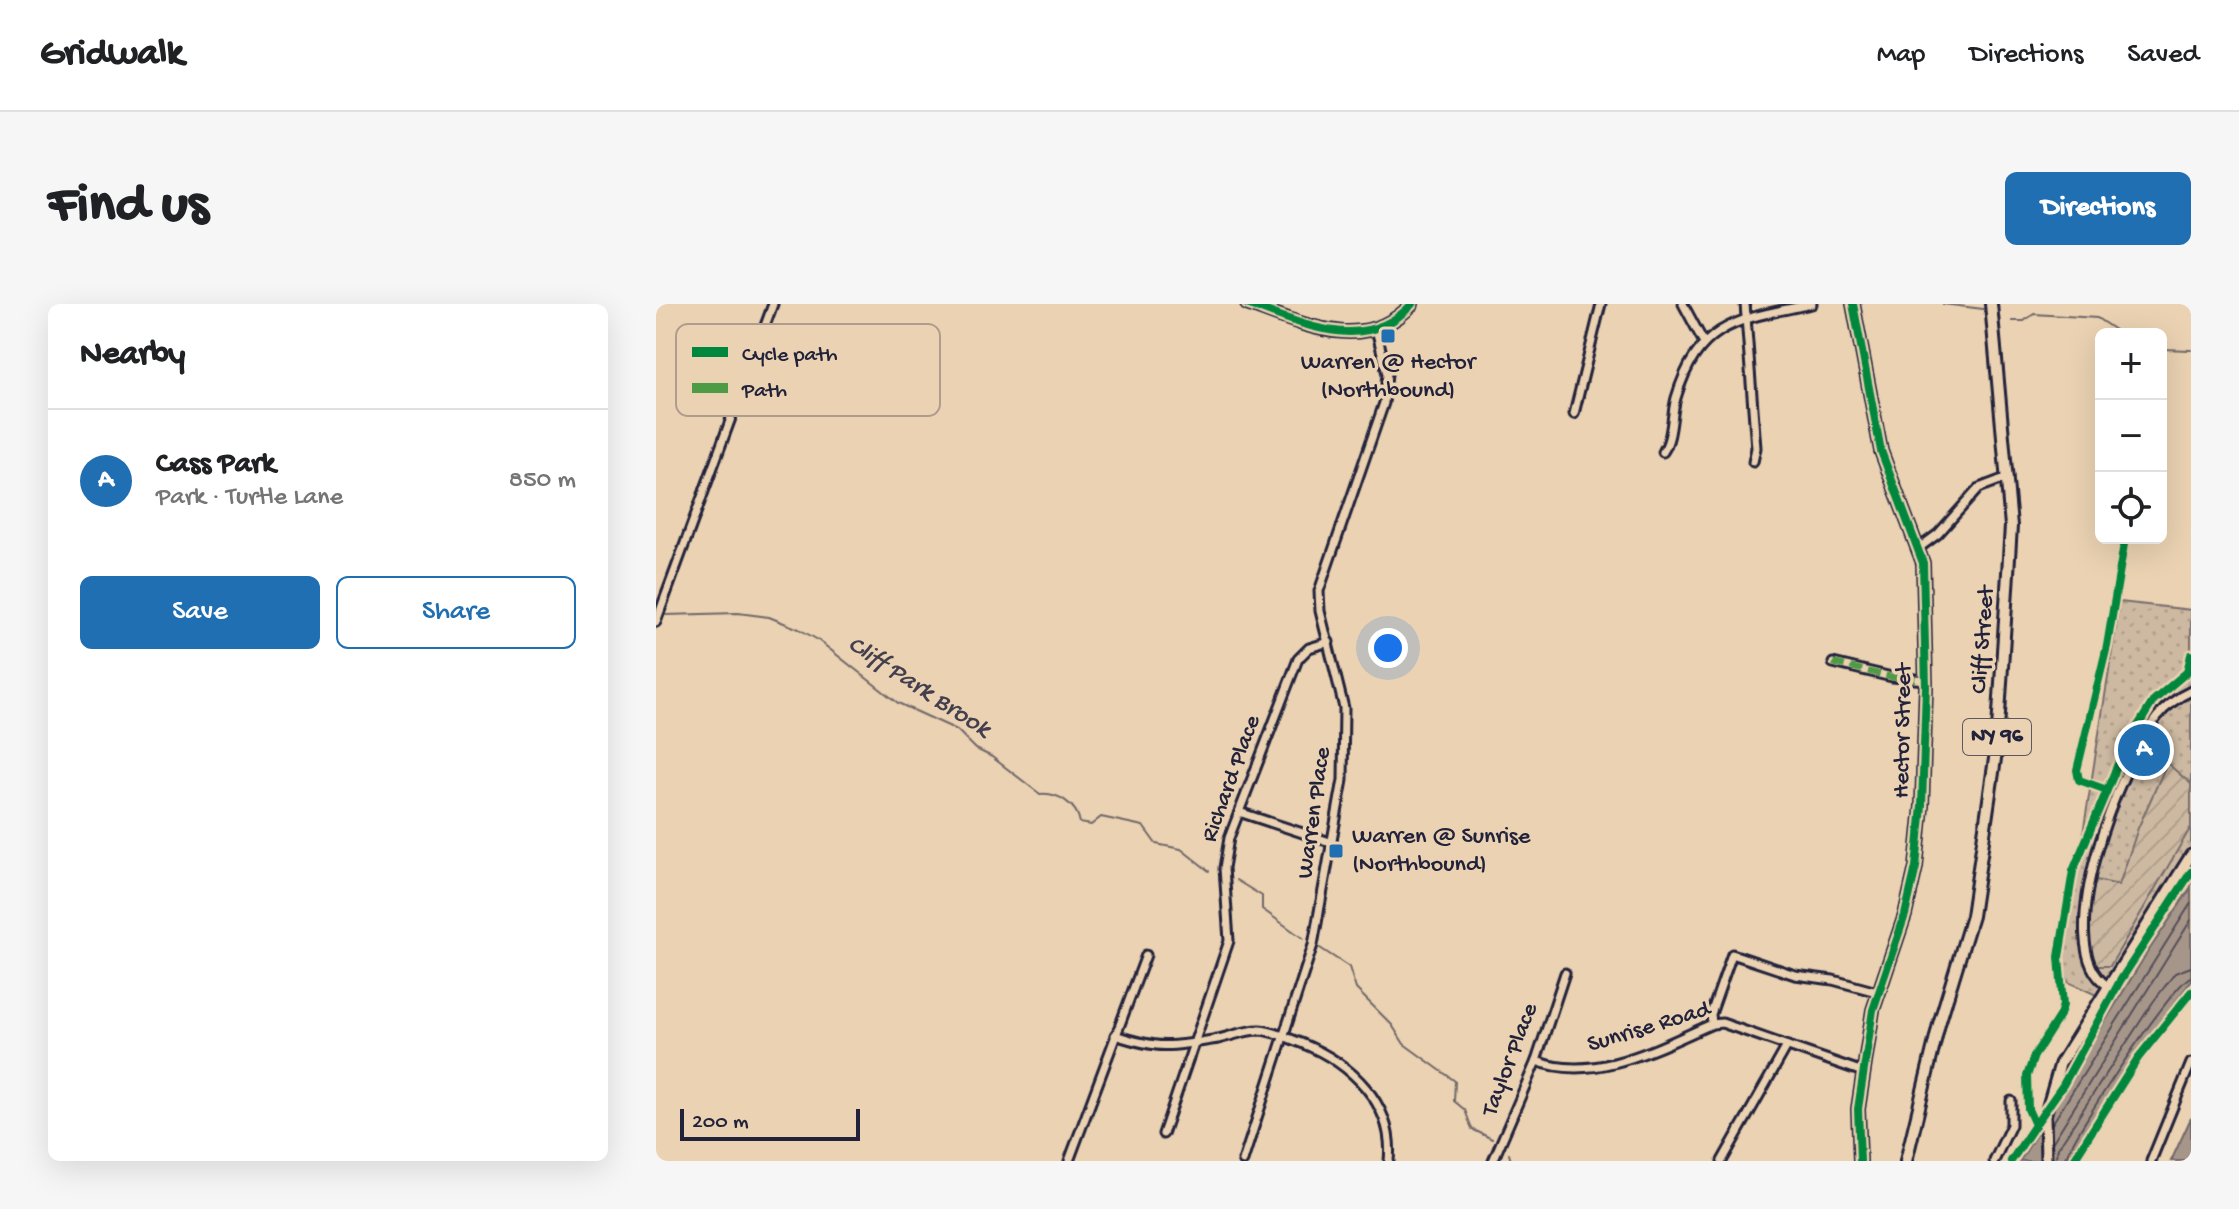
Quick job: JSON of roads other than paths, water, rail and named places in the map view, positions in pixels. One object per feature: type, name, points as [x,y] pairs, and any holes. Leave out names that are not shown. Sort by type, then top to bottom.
[{"type":"main road","points":[[1247,304],[1335,332],[1376,329],[1397,318],[1412,304]]},
{"type":"main road","name":"Hector Street","points":[[1853,304],[1881,451],[1919,548],[1925,584],[1926,680],[1922,806],[1916,867],[1905,915],[1877,992],[1856,1130],[1860,1161]]},
{"type":"main road","name":"Cliff Street","points":[[1906,1161],[1939,1024],[1972,916],[1990,806],[2005,641],[2011,526],[1991,304]]},
{"type":"main road","points":[[2046,1161],[2043,1132],[2049,1095],[2060,1064],[2191,855]]},
{"type":"street","points":[[766,324],[773,304]]},
{"type":"street","points":[[1574,414],[1601,304]]},
{"type":"street","points":[[1683,304],[1704,343]]},
{"type":"street","points":[[1745,304],[1756,448],[1753,462]]},
{"type":"street","points":[[1663,452],[1680,385],[1704,343],[1720,328],[1746,318],[1812,304]]},
{"type":"street","name":"Warren Place","points":[[1243,1161],[1313,945],[1333,843],[1346,737],[1341,687],[1320,606],[1320,585],[1387,389],[1385,361],[1376,329]]},
{"type":"street","points":[[656,622],[732,416]]},
{"type":"street","points":[[1919,548],[1930,541],[1979,488],[2008,477]]},
{"type":"street","name":"Richard Place","points":[[1163,1134],[1229,941],[1224,862],[1239,812],[1298,659],[1309,648],[1329,642]]},
{"type":"street","points":[[1833,663],[1892,677],[1926,680]]},
{"type":"street","points":[[2108,986],[2091,970],[2084,946],[2085,905],[2094,867],[2118,796],[2145,736],[2160,713],[2191,691]]},
{"type":"street","points":[[1239,812],[1333,843]]},
{"type":"street","points":[[1712,1024],[1711,1014],[1732,954],[1795,975],[1833,980],[1877,992]]},
{"type":"street","points":[[1069,1161],[1146,955]]},
{"type":"street","name":"Taylor Place","points":[[1493,1161],[1536,1061],[1565,973]]},
{"type":"street","name":"Sunrise Road","points":[[1536,1061],[1567,1069],[1600,1067],[1712,1024],[1722,1023],[1863,1072]]},
{"type":"street","points":[[1115,1035],[1161,1048],[1254,1030],[1284,1036],[1332,1056],[1354,1075],[1381,1109],[1388,1123],[1389,1161]]},
{"type":"street","points":[[1722,1161],[1787,1046]]},
{"type":"street","points":[[2151,1161],[2191,1063]]},
{"type":"street","points":[[1994,1161],[2011,1125],[2011,1101]]},
{"type":"water","points":[[2191,888],[2191,981],[2152,1033],[2072,1161],[2020,1161],[2145,956]]},
{"type":"water","points":[[2191,1118],[2191,1161],[2171,1161]]},
{"type":"waterway","points":[[1943,304],[1983,309]]},
{"type":"waterway","points":[[2012,321],[2024,321],[2034,314],[2097,318],[2112,328]]},
{"type":"waterway","points":[[2167,349],[2191,350]]},
{"type":"waterway","name":"Cliff Park Brook","points":[[666,615],[738,613],[769,617],[799,629],[818,640],[898,703],[957,730],[976,749],[992,757],[1040,794],[1053,795],[1071,805],[1080,823],[1091,825],[1101,817],[1143,826],[1156,844],[1181,849],[1209,871]]},
{"type":"waterway","name":"Cliff Park Brook","points":[[1236,880],[1262,896],[1262,909],[1304,939]]},
{"type":"waterway","name":"Cliff Park Brook","points":[[1320,948],[1349,967],[1356,989],[1392,1025],[1404,1044],[1455,1081],[1454,1101],[1465,1110],[1472,1129],[1492,1139]]},
{"type":"waterway","name":"Cliff Park Brook","points":[[1509,1154],[1511,1161]]},
{"type":"place","name":"Warren @ Hector (Northbound)","points":[[1388,336]]},
{"type":"place","name":"Cass Park","points":[[2144,750]]},
{"type":"place","name":"Warren @ Sunrise (Northbound)","points":[[1336,851]]}]
